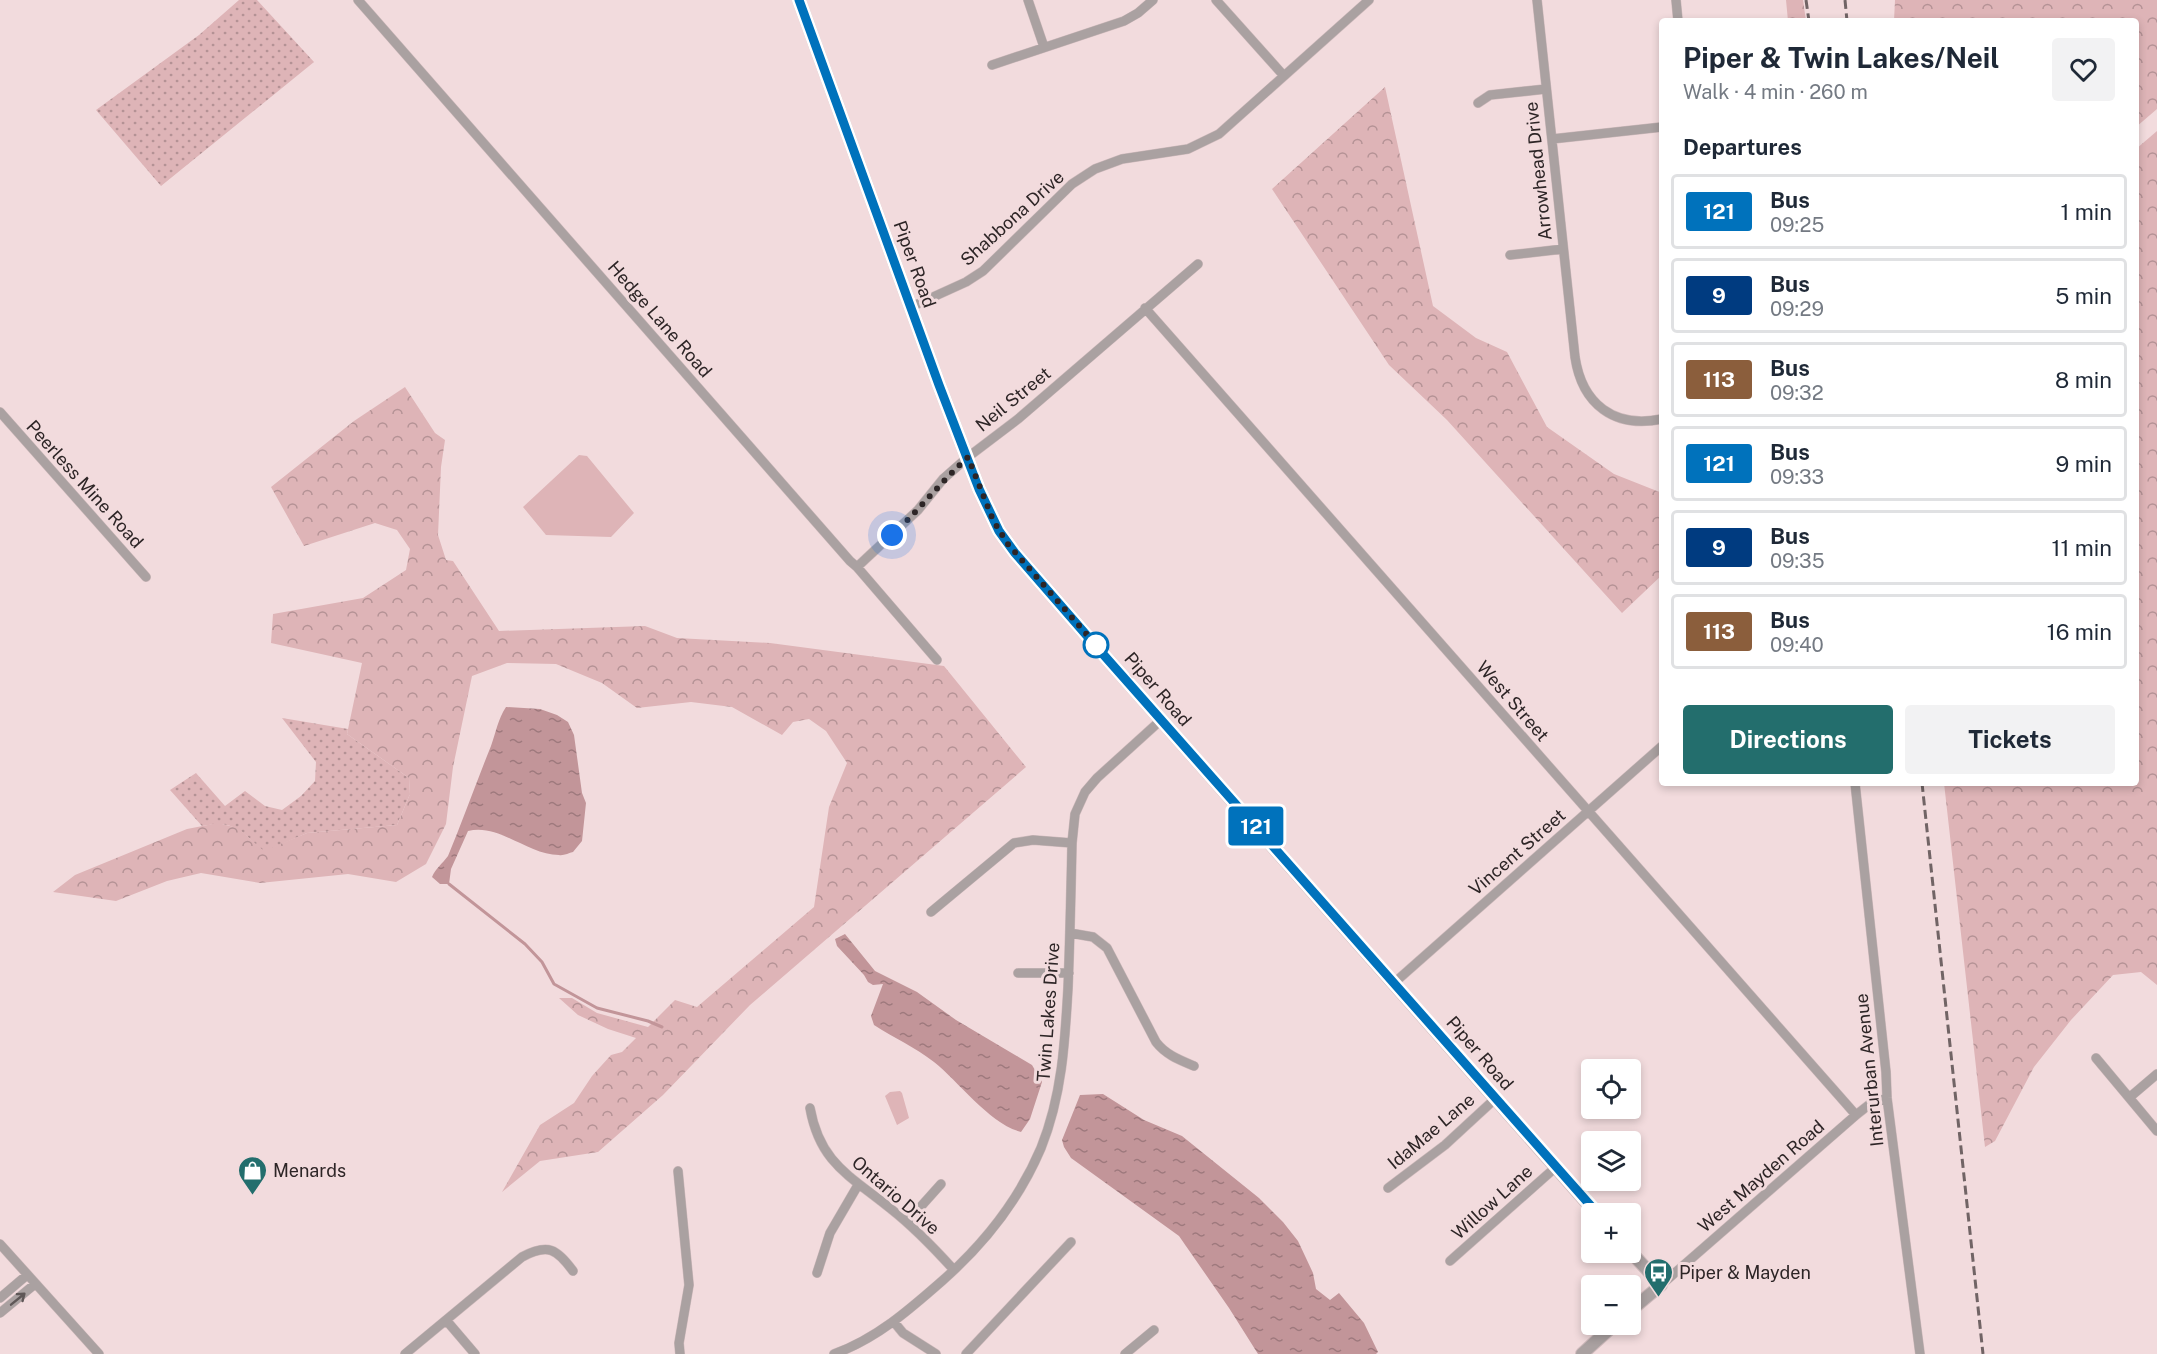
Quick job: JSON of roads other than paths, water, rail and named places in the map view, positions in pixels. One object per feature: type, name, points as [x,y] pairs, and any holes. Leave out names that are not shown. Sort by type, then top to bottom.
[{"type":"street","name":"Hedge Lane Road","points":[[358,0],[857,567],[936,660]]},
{"type":"street","name":"Piper Road","points":[[799,0],[968,457],[993,520],[1007,543],[1588,1203]]},
{"type":"street","points":[[1028,0],[1044,47]]},
{"type":"street","points":[[992,65],[1124,21],[1153,0]]},
{"type":"street","points":[[1216,0],[1284,76]]},
{"type":"street","name":"Shabbona Drive","points":[[911,307],[966,282],[983,271],[1062,193],[1095,169],[1122,159],[1188,149],[1207,141],[1225,128],[1369,0]]},
{"type":"street","name":"Arrowhead Drive","points":[[1537,0],[1576,366],[1585,390],[1597,404],[1618,418],[1641,422],[1659,420]]},
{"type":"street","points":[[1676,0],[1678,18]]},
{"type":"street","name":"Arrowhead Drive","points":[[1478,104],[1490,95],[1546,88]]},
{"type":"street","points":[[1552,139],[1659,127]]},
{"type":"street","name":"Arrowhead Drive","points":[[1510,255],[1563,249]]},
{"type":"street","name":"Neil Street","points":[[857,567],[902,526],[943,479],[1018,419],[1144,308],[1198,264]]},
{"type":"street","name":"West Street","points":[[1144,308],[1856,1115]]},
{"type":"street","name":"Peerless Mine Road","points":[[0,412],[146,577]]},
{"type":"street","name":"Twin Lakes Drive","points":[[834,1354],[859,1343],[894,1322],[954,1270],[987,1236],[1010,1206],[1040,1149],[1057,1096],[1064,1058],[1075,814],[1085,792],[1097,778],[1161,720]]},
{"type":"street","name":"Vincent Street","points":[[1394,983],[1659,749]]},
{"type":"street","name":"Interurban Avenue","points":[[1855,786],[1887,1098],[1920,1354]]},
{"type":"street","points":[[931,912],[1017,837],[1072,843]]},
{"type":"street","points":[[1070,933],[1093,937],[1107,948],[1156,1042],[1170,1055],[1194,1066]]},
{"type":"street","points":[[1017,973],[1069,973]]},
{"type":"street","points":[[2096,1058],[2157,1131]]},
{"type":"street","points":[[2130,1097],[2157,1074]]},
{"type":"street","name":"IdaMae Lane","points":[[1388,1188],[1444,1145],[1496,1098]]},
{"type":"street","name":"West Mayden Road","points":[[1661,1285],[1856,1115],[1870,1104],[1887,1098]]},
{"type":"street","name":"Ontario Drive","points":[[810,1108],[813,1125],[820,1142],[836,1165],[858,1185],[907,1222],[954,1270]]},
{"type":"street","name":"Willow Lane","points":[[1450,1261],[1556,1167]]},
{"type":"street","points":[[678,1171],[689,1285],[679,1343],[680,1354]]},
{"type":"street","points":[[907,1222],[941,1184]]},
{"type":"street","points":[[817,1273],[830,1233],[858,1185]]},
{"type":"street","points":[[966,1354],[1071,1242]]},
{"type":"street","points":[[0,1244],[99,1354]]},
{"type":"street","points":[[405,1354],[522,1257],[538,1249],[557,1252],[573,1271]]},
{"type":"street","points":[[1641,1263],[1661,1285],[1641,1302]]},
{"type":"street","points":[[0,1298],[27,1275]]},
{"type":"street","points":[[0,1313],[35,1284]]},
{"type":"street","points":[[446,1320],[474,1354]]},
{"type":"street","points":[[894,1322],[903,1333],[936,1354]]},
{"type":"street","points":[[1125,1354],[1154,1330]]},
{"type":"street","points":[[1582,1354],[1604,1335]]},
{"type":"water","points":[[506,707],[540,709],[568,722],[574,735],[582,793],[586,803],[582,841],[573,852],[564,855],[547,854],[491,831],[468,831],[451,869],[449,884],[440,884],[432,877],[448,856]]},
{"type":"water","points":[[845,934],[875,971],[917,992],[956,1020],[1032,1065],[1042,1082],[1030,1119],[1021,1132],[1009,1128],[986,1112],[944,1070],[927,1057],[874,1025],[871,1016],[883,984],[873,985],[868,982],[837,946],[835,939]]},
{"type":"water","points":[[1103,1094],[1144,1120],[1182,1136],[1259,1198],[1298,1241],[1313,1273],[1316,1289],[1330,1300],[1339,1293],[1364,1323],[1378,1352],[1376,1354],[1258,1354],[1179,1236],[1071,1158],[1064,1147],[1062,1140],[1080,1095]]},
{"type":"waterway","points":[[449,884],[525,944],[542,962],[554,984],[597,1008],[648,1021],[662,1027]]},
{"type":"railway","points":[[1806,0],[1809,18]]},
{"type":"railway","points":[[1845,0],[1847,18]]},
{"type":"railway","points":[[1922,786],[1983,1354]]},
{"type":"place","name":"Menards","points":[[252,1196]]},
{"type":"place","name":"Piper & Mayden","points":[[1658,1298]]}]
